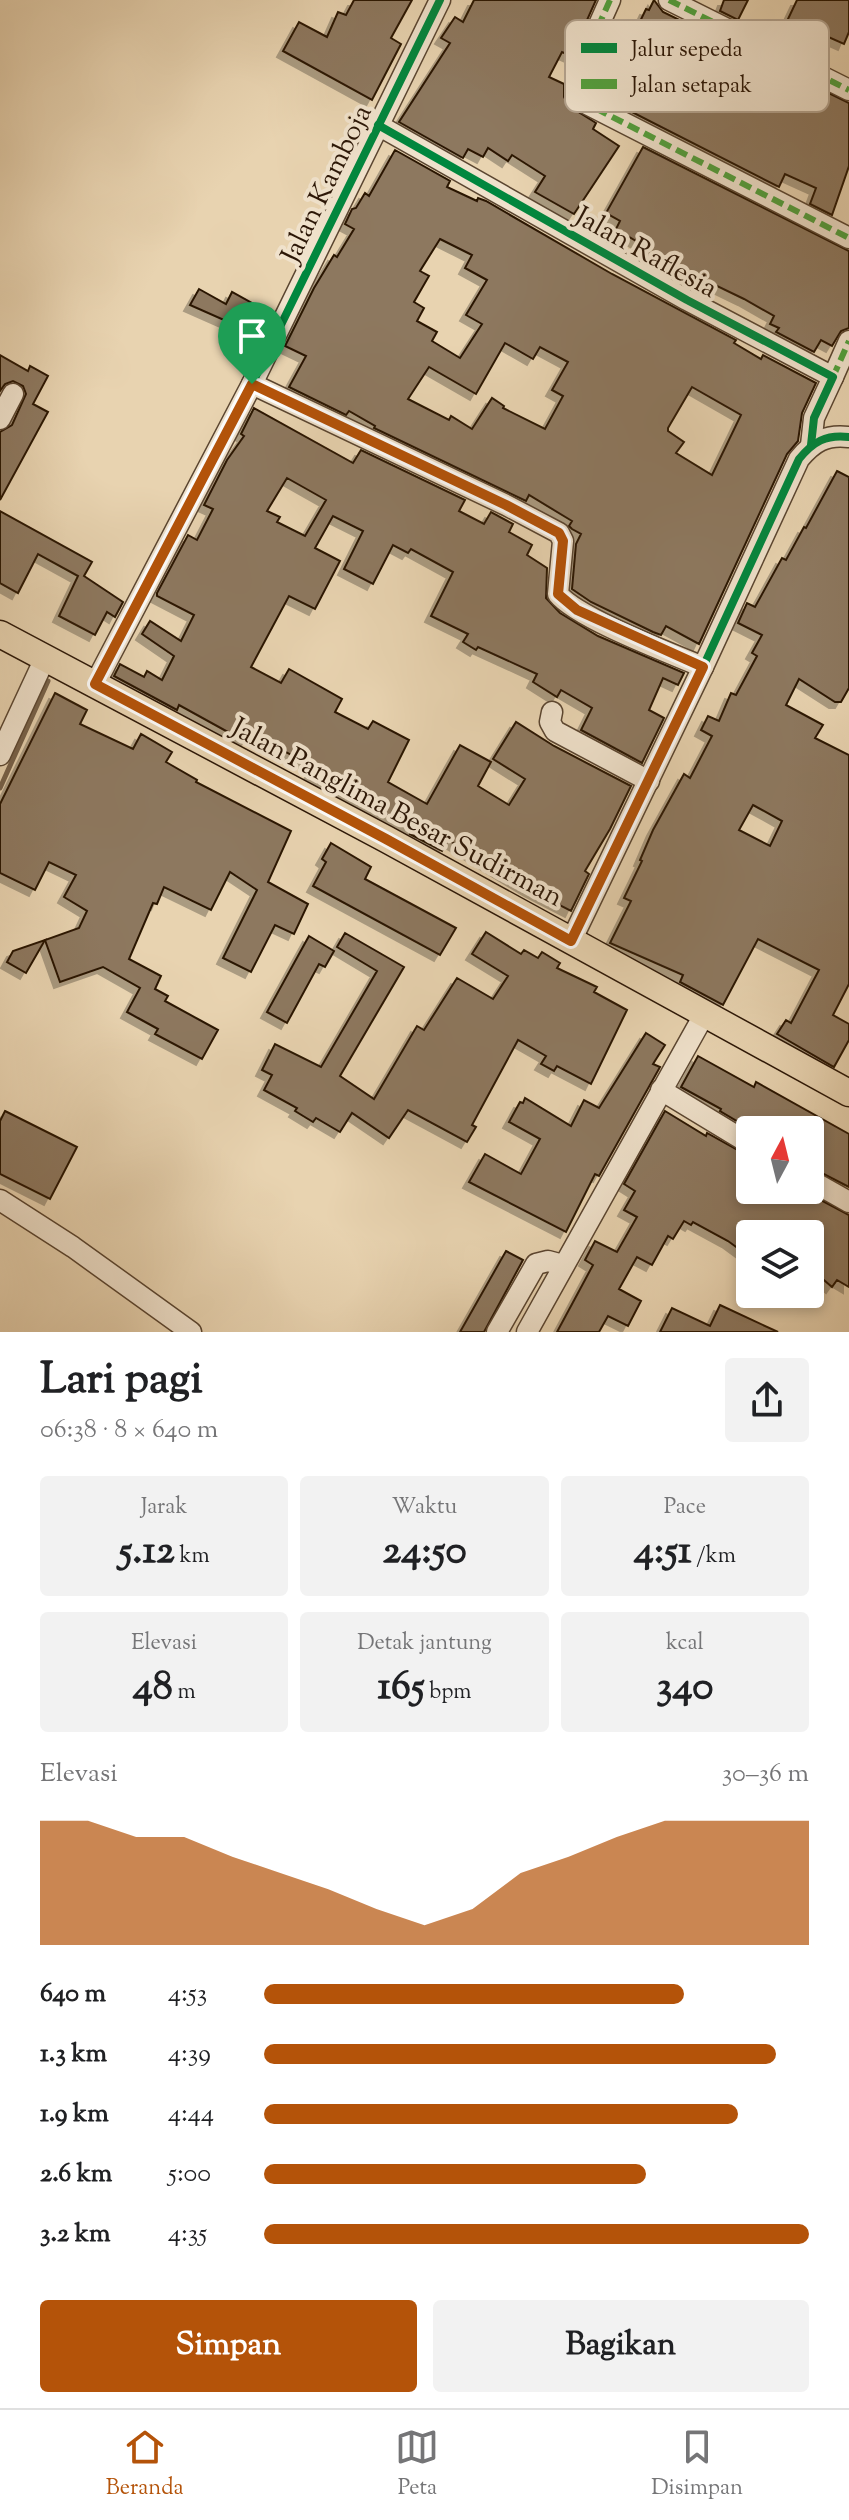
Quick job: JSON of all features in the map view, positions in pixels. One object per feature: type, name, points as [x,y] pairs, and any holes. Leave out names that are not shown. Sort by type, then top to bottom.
[{"type":"main road","name":"Jalan Panglima Besar Sudirman","points":[[0,634],[386,839],[849,1093]]},
{"type":"street","name":"Jalan Kamboja","points":[[95,684],[252,384],[440,0]]},
{"type":"street","points":[[601,20],[610,0]]},
{"type":"street","points":[[669,0],[709,20]]},
{"type":"street","points":[[829,80],[849,90]]},
{"type":"street","points":[[603,112],[849,238]]},
{"type":"street","name":"Jalan Raflesia","points":[[378,125],[687,300],[833,377]]},
{"type":"street","points":[[811,445],[814,418],[849,341]]},
{"type":"street","points":[[252,384],[559,533],[563,541],[558,594],[563,600],[577,610],[703,667]]},
{"type":"street","points":[[0,419],[13,394]]},
{"type":"street","points":[[571,941],[799,459],[811,445],[835,435],[849,437]]},
{"type":"street","points":[[0,755],[46,656]]},
{"type":"street","points":[[552,712],[550,722],[555,731],[649,781]]},
{"type":"street","points":[[527,1332],[704,1015]]},
{"type":"street","points":[[661,1090],[736,1136]]},
{"type":"street","points":[[824,1188],[849,1202]]},
{"type":"street","points":[[0,1200],[73,1247],[191,1332]]},
{"type":"street","points":[[497,1332],[536,1264],[548,1261],[563,1265]]},
{"type":"building","points":[[354,0],[412,0],[391,38],[401,44],[372,100],[283,51],[299,22],[327,37],[338,12],[346,15]]},
{"type":"building","points":[[474,0],[596,0],[587,20],[565,20],[565,53],[562,52],[549,77],[564,84],[565,112],[579,112],[596,123],[593,129],[619,146],[574,214],[535,192],[545,176],[512,155],[508,161],[488,148],[483,157],[468,149],[463,158],[399,122],[450,43],[441,38],[455,17],[463,22]]},
{"type":"building","points":[[654,0],[663,12],[679,20],[641,20],[646,9],[649,10]]},
{"type":"building","points":[[724,0],[748,0],[738,20],[720,11]]},
{"type":"building","points":[[797,0],[849,0],[849,32],[844,44],[829,37],[829,20],[788,20]]},
{"type":"building","points":[[829,93],[849,103],[849,166],[832,215],[810,204],[816,188],[785,174],[779,187],[632,112],[829,112]]},
{"type":"building","points":[[643,147],[849,251],[849,328],[841,331],[832,346],[821,340],[814,352],[776,332],[779,328],[770,324],[774,316],[744,299],[691,277],[687,285],[639,258],[646,247],[616,229],[620,221],[606,213]]},
{"type":"building","points":[[395,150],[450,181],[447,187],[477,201],[478,198],[486,201],[612,274],[736,340],[734,343],[761,359],[763,355],[816,383],[802,413],[798,441],[787,454],[699,644],[666,626],[661,635],[653,632],[591,602],[572,589],[576,544],[581,534],[569,526],[572,521],[529,495],[526,501],[374,428],[349,411],[346,415],[289,387],[306,356],[285,346],[314,288],[354,229],[345,224],[352,209],[356,208],[365,193],[369,196]],"holes":[[[440,239],[472,255],[465,268],[487,280],[466,315],[482,324],[460,358],[432,341],[437,332],[417,321],[424,308],[414,302],[429,276],[420,271]],[[505,343],[533,359],[540,347],[568,362],[552,390],[563,396],[545,429],[503,408],[492,398],[472,429],[451,416],[449,420],[408,399],[429,367],[476,394]],[[692,387],[741,415],[712,475],[676,453],[684,442],[668,428]]]},
{"type":"building","points":[[199,289],[226,304],[232,292],[268,312],[258,330],[245,324],[242,328],[190,305]]},
{"type":"building","points":[[0,355],[28,371],[30,366],[48,376],[33,404],[48,412],[0,500],[0,432],[12,425],[26,394],[23,386],[13,381],[5,384],[0,391]]},
{"type":"building","points":[[254,408],[353,463],[361,450],[465,500],[459,511],[484,524],[491,512],[513,524],[509,532],[532,545],[527,555],[547,568],[546,598],[560,613],[598,636],[684,673],[678,685],[663,678],[649,710],[664,718],[642,763],[581,730],[592,708],[561,690],[557,697],[533,682],[537,674],[478,647],[476,650],[463,642],[468,634],[431,616],[453,572],[411,549],[408,553],[393,545],[373,584],[344,569],[363,531],[333,516],[315,548],[340,561],[315,609],[289,596],[251,667],[281,683],[289,669],[342,699],[335,712],[368,729],[373,721],[409,740],[388,782],[427,804],[460,745],[491,762],[478,786],[509,805],[525,779],[493,759],[516,722],[554,746],[631,786],[585,871],[589,874],[571,911],[448,840],[442,851],[410,834],[413,829],[308,777],[314,767],[250,733],[246,742],[179,705],[177,710],[114,676],[120,664],[144,677],[147,671],[162,680],[174,656],[142,634],[150,621],[181,641],[194,615],[157,596],[157,593],[188,535],[197,540],[213,509],[204,505],[227,460],[244,436],[241,434]],"holes":[[[287,478],[326,500],[305,536],[277,522],[280,517],[267,511]]]},
{"type":"building","points":[[837,471],[849,477],[849,688],[841,702],[835,702],[799,679],[786,705],[823,725],[815,738],[849,755],[849,984],[833,1015],[849,1024],[849,1040],[834,1067],[777,1034],[786,1020],[791,1023],[819,970],[758,939],[723,1005],[680,982],[683,975],[610,943],[631,901],[624,898],[653,830],[684,774],[690,778],[712,736],[701,730],[708,716],[719,721],[731,693],[736,695],[757,656],[752,653],[762,635],[738,623],[747,603],[755,607],[782,558],[786,560]],"holes":[[[753,805],[782,821],[770,846],[739,830]]]},
{"type":"building","points":[[0,511],[92,562],[84,576],[123,602],[115,617],[107,612],[95,635],[59,616],[78,576],[38,554],[18,593],[0,583]]},
{"type":"building","points":[[55,693],[87,710],[80,724],[133,749],[141,734],[172,752],[166,762],[196,782],[291,831],[268,882],[308,904],[294,934],[275,925],[251,972],[223,958],[257,890],[230,872],[211,910],[164,887],[157,904],[153,903],[129,959],[161,976],[155,989],[168,996],[165,1001],[218,1030],[202,1059],[155,1034],[158,1029],[127,1012],[140,988],[103,967],[60,982],[45,940],[79,928],[87,911],[64,897],[76,875],[49,862],[35,890],[0,873],[0,804]]},
{"type":"building","points":[[331,843],[371,867],[365,879],[456,928],[440,955],[313,886],[326,862],[322,859]]},
{"type":"building","points":[[486,932],[521,954],[524,950],[538,958],[542,952],[560,963],[557,968],[597,987],[594,992],[627,1010],[591,1084],[557,1066],[554,1071],[541,1064],[546,1056],[518,1040],[472,1125],[476,1127],[467,1142],[408,1110],[389,1138],[352,1113],[340,1132],[316,1118],[313,1122],[295,1111],[297,1108],[264,1090],[272,1075],[262,1070],[275,1044],[321,1067],[377,971],[337,947],[345,933],[404,967],[340,1076],[374,1099],[417,1026],[424,1030],[457,978],[493,999],[508,976],[472,954]]},
{"type":"building","points":[[309,936],[334,951],[325,967],[319,964],[287,1023],[267,1012]]},
{"type":"building","points":[[45,940],[26,973],[7,962],[13,951]]},
{"type":"building","points":[[646,1033],[665,1045],[653,1064],[660,1067],[599,1176],[595,1174],[566,1232],[469,1182],[485,1154],[521,1174],[540,1139],[509,1122],[520,1102],[523,1103],[525,1098],[571,1126],[584,1100],[599,1108]]},
{"type":"building","points":[[698,1056],[754,1087],[756,1082],[817,1116],[736,1116],[736,1120],[681,1087]]},
{"type":"building","points":[[5,1111],[77,1147],[50,1199],[0,1174],[0,1121]]},
{"type":"building","points":[[665,1111],[706,1136],[707,1133],[736,1149],[736,1204],[824,1202],[849,1215],[849,1287],[837,1280],[832,1287],[824,1280],[824,1220],[736,1220],[736,1247],[693,1222],[691,1225],[684,1221],[673,1239],[668,1236],[652,1265],[637,1257],[619,1289],[641,1301],[628,1326],[608,1316],[599,1332],[557,1332],[593,1265],[585,1260],[595,1241],[617,1252],[637,1217],[624,1210],[635,1191],[624,1184]]},
{"type":"building","points":[[824,1120],[849,1134],[849,1187],[824,1174]]},
{"type":"building","points":[[506,1251],[523,1260],[484,1332],[460,1332]]},
{"type":"building","points":[[720,1305],[778,1332],[660,1332],[672,1308],[710,1326]]},
{"type":"waterway","points":[[0,788],[48,681]]},
{"type":"marked path","points":[[601,20],[610,0]]},
{"type":"marked path","points":[[669,0],[709,20]]},
{"type":"marked path","points":[[829,80],[849,90]]},
{"type":"marked path","points":[[603,112],[849,238]]},
{"type":"marked path","points":[[833,377],[849,341]]},
{"type":"marked path","points":[[252,384],[559,533],[563,541],[558,594],[584,614],[703,667]]},
{"type":"cycle path","points":[[95,684],[252,384],[440,0]]},
{"type":"cycle path","points":[[378,125],[687,300],[833,377],[814,418],[811,445]]},
{"type":"cycle path","points":[[571,941],[799,459],[821,440],[849,437]]},
{"type":"route","points":[[252,384],[559,533],[563,541],[557,585],[558,594],[563,600],[577,610],[703,667],[571,941],[95,684],[252,384]]}]
